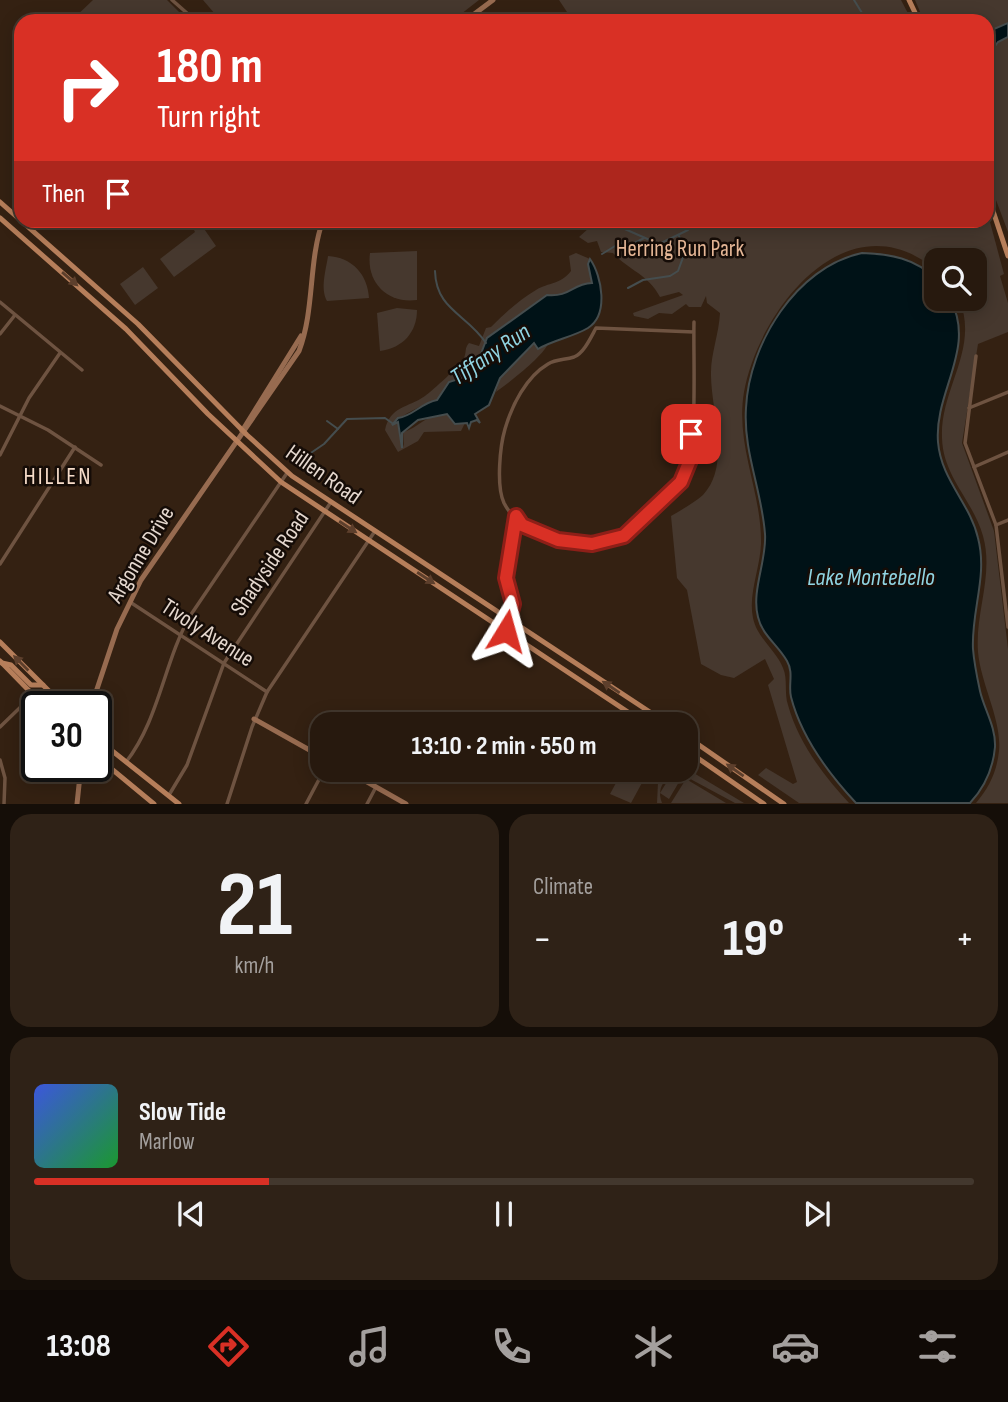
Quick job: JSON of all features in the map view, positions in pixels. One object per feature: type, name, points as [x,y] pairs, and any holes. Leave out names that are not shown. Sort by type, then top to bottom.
[{"type":"main road","points":[[474,14],[493,0]]},
{"type":"main road","name":"Hillen Road","points":[[0,202],[14,214]]},
{"type":"main road","points":[[994,214],[1008,256]]},
{"type":"main road","name":"Hillen Road","points":[[0,218],[130,333],[281,482],[628,712]]},
{"type":"main road","name":"Hillen Road","points":[[29,228],[138,324],[287,473],[650,712]]},
{"type":"main road","name":"Argonne Drive","points":[[96,691],[106,658],[130,602],[162,546],[243,431],[306,327],[321,228]]},
{"type":"main road","points":[[44,257],[52,248]]},
{"type":"main road","points":[[130,333],[138,324]]},
{"type":"main road","points":[[169,373],[178,365]]},
{"type":"main road","points":[[0,642],[49,691]]},
{"type":"main road","points":[[1,662],[11,665],[31,685],[43,685]]},
{"type":"main road","points":[[1,662],[29,691]]},
{"type":"main road","points":[[37,691],[43,685]]},
{"type":"main road","points":[[254,719],[310,750]]},
{"type":"main road","points":[[698,744],[784,803]]},
{"type":"main road","points":[[112,751],[179,803]]},
{"type":"main road","points":[[698,758],[764,803]]},
{"type":"main road","points":[[112,769],[154,803]]},
{"type":"main road","points":[[77,803],[79,782]]},
{"type":"main road","points":[[367,782],[406,803]]},
{"type":"street","points":[[172,0],[188,14]]},
{"type":"street","points":[[0,302],[82,370]]},
{"type":"street","points":[[0,334],[15,315]]},
{"type":"street","points":[[694,321],[694,332],[690,460],[681,482],[671,495],[631,532],[598,543],[574,543],[541,536],[522,525],[504,503],[501,493],[504,433],[520,394],[532,377],[552,362],[578,354],[596,328],[694,332]]},
{"type":"street","points":[[0,455],[19,415],[60,353]]},
{"type":"street","points":[[976,356],[965,443],[996,525],[1008,627]]},
{"type":"street","points":[[969,408],[1008,392]]},
{"type":"street","points":[[0,406],[75,447],[101,465]]},
{"type":"street","points":[[0,564],[75,447]]},
{"type":"street","points":[[974,467],[1008,452]]},
{"type":"street","points":[[125,763],[145,733],[180,634],[287,473]]},
{"type":"street","name":"Shadyside Road","points":[[168,797],[187,765],[224,663],[331,502]]},
{"type":"street","points":[[506,631],[513,604],[506,578],[516,516]]},
{"type":"street","points":[[996,525],[1008,520]]},
{"type":"street","points":[[227,803],[254,719],[267,692],[375,531]]},
{"type":"street","points":[[1002,585],[1008,583]]},
{"type":"street","name":"Tivoly Avenue","points":[[130,602],[267,692]]},
{"type":"street","points":[[0,727],[21,707]]},
{"type":"street","points":[[0,760],[5,778],[4,803]]},
{"type":"street","points":[[306,803],[317,782]]},
{"type":"street","points":[[367,803],[376,787]]},
{"type":"green space","points":[[93,0],[167,0],[181,14],[78,14]]},
{"type":"green space","points":[[203,0],[479,0],[461,14],[215,14]]},
{"type":"green space","points":[[559,0],[901,0],[908,14],[568,14]]},
{"type":"green space","points":[[915,0],[1008,0],[1008,232],[994,195],[994,14],[921,14]]},
{"type":"green space","points":[[193,228],[203,228],[216,246],[174,277],[160,259],[195,232]]},
{"type":"green space","name":"Lake Montebello","points":[[589,228],[992,228],[1004,274],[1000,276],[1008,303],[1008,332],[978,344],[962,443],[994,531],[1008,649],[1008,803],[976,803],[992,779],[999,751],[997,727],[978,652],[986,551],[973,511],[947,465],[942,438],[947,402],[965,335],[962,311],[987,311],[987,248],[924,248],[924,263],[903,251],[871,246],[841,254],[813,272],[788,297],[768,328],[753,360],[744,392],[742,412],[760,525],[761,544],[752,600],[753,618],[758,632],[783,668],[787,700],[798,732],[821,769],[849,803],[799,803],[758,775],[766,768],[793,784],[797,782],[768,685],[774,679],[765,659],[734,678],[721,675],[701,664],[687,590],[677,578],[671,516],[703,495],[712,482],[716,468],[718,435],[711,372],[720,313],[707,303],[706,296],[701,307],[689,307],[686,304],[672,314],[659,313],[648,319],[634,316],[633,313],[683,295],[679,292],[660,297],[644,277],[613,253],[601,252],[597,241],[588,243],[579,237]]},
{"type":"green space","points":[[417,251],[417,300],[388,295],[375,282],[371,273],[370,253]]},
{"type":"green space","points":[[576,253],[590,259],[588,264],[592,283],[561,294],[547,295],[487,338],[480,356],[465,377],[449,382],[437,400],[393,423],[398,422],[404,447],[403,432],[434,416],[450,414],[455,424],[465,423],[461,431],[424,432],[418,441],[398,452],[385,430],[391,416],[400,408],[425,396],[440,383],[462,361],[469,343],[479,346],[486,328],[491,327],[518,302],[536,290],[567,276],[571,271],[569,256]]},
{"type":"green space","points":[[328,256],[344,260],[357,269],[366,282],[369,298],[327,301],[324,285]]},
{"type":"green space","points":[[143,267],[158,288],[135,305],[120,284]]},
{"type":"green space","points":[[397,308],[417,310],[414,325],[402,343],[380,351],[377,313]]},
{"type":"green space","points":[[535,343],[541,347],[548,344],[533,362],[496,392],[500,378]]},
{"type":"green space","points":[[698,776],[744,803],[735,803],[696,782]]},
{"type":"green space","points":[[616,782],[642,782],[631,803],[610,794]]},
{"type":"green space","points":[[658,782],[664,782],[660,793],[662,803],[657,803]]},
{"type":"green space","points":[[667,782],[679,782],[669,799],[660,793]]},
{"type":"green space","points":[[684,782],[691,782],[726,803],[671,803]]},
{"type":"water","points":[[1008,23],[1008,37],[994,47],[994,29]]},
{"type":"water","name":"Lake Montebello","points":[[862,253],[902,258],[920,266],[924,269],[924,311],[955,311],[957,317],[957,352],[938,423],[938,442],[944,468],[974,525],[981,552],[973,649],[980,691],[995,740],[990,770],[980,791],[970,803],[856,803],[826,767],[801,726],[791,697],[789,666],[763,629],[758,617],[756,597],[765,534],[747,440],[746,408],[749,384],[756,359],[780,312],[797,291],[816,274],[838,261]]},
{"type":"water","points":[[590,259],[598,275],[601,295],[599,314],[595,322],[582,331],[538,349],[534,343],[500,378],[489,405],[475,414],[480,423],[477,420],[471,422],[469,428],[467,423],[455,424],[447,414],[418,420],[402,433],[402,448],[398,422],[392,425],[398,418],[437,400],[449,382],[465,377],[480,356],[487,338],[547,295],[561,294],[592,283],[588,264]]},
{"type":"waterway","points":[[854,0],[863,14]]},
{"type":"waterway","name":"Tiffany Run","points":[[622,228],[659,244],[688,230]]},
{"type":"waterway","name":"Tiffany Run","points":[[628,288],[643,280],[670,276],[678,271],[685,252],[679,236]]},
{"type":"waterway","name":"Tiffany Run","points":[[602,254],[620,243],[633,244],[644,238]]},
{"type":"waterway","points":[[435,271],[441,295],[486,343]]},
{"type":"waterway","name":"Tiffany Run","points":[[299,461],[324,444],[347,419],[385,418],[392,423]]},
{"type":"waterway","points":[[327,421],[338,429]]},
{"type":"district","name":"HILLEN","points":[[58,476]]},
{"type":"route","points":[[506,631],[513,604],[506,588],[506,578],[516,516],[522,525],[541,536],[558,540],[592,544],[618,539],[631,532],[671,495],[681,482],[690,460],[691,434]]},
{"type":"park label","name":"Herring Run Park","points":[[680,248]]}]
